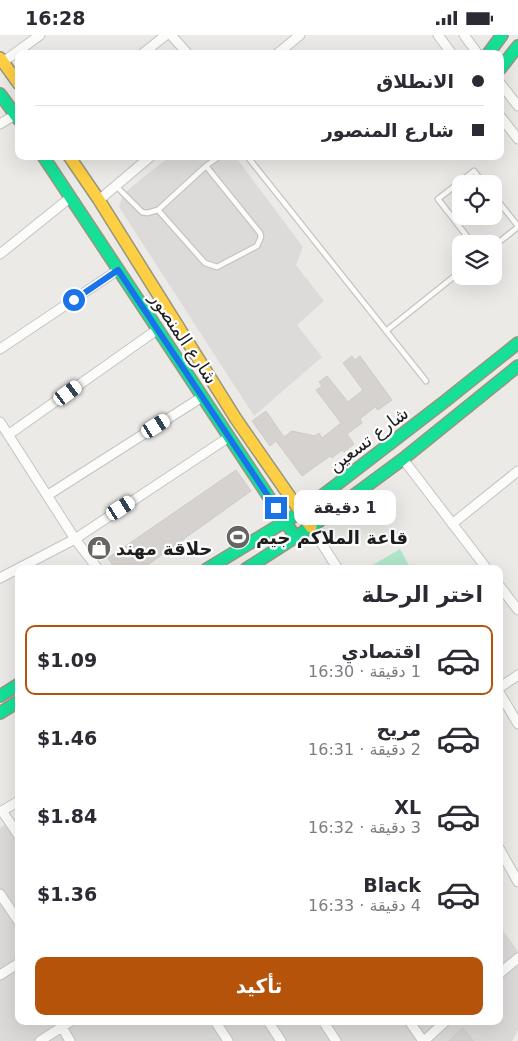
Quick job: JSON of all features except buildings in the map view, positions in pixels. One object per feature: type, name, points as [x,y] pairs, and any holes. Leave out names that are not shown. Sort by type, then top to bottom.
[{"type":"street","points":[[17,50],[40,35]]},
{"type":"street","points":[[147,50],[166,35]]},
{"type":"street","points":[[172,35],[185,50]]},
{"type":"street","points":[[282,50],[300,35]]},
{"type":"street","points":[[438,35],[449,50]]},
{"type":"street","points":[[464,35],[475,50]]},
{"type":"street","points":[[491,50],[502,35]]},
{"type":"street","points":[[504,64],[518,46]]},
{"type":"street","points":[[15,51],[2,60],[15,78]]},
{"type":"street","points":[[504,88],[518,106]]},
{"type":"street","points":[[0,94],[15,115]]},
{"type":"street","points":[[0,124],[15,119]]},
{"type":"street","points":[[504,121],[518,139]]},
{"type":"street","name":"شارع المنصور","points":[[46,160],[296,538]]},
{"type":"street","name":"شارع المنصور","points":[[72,160],[99,200],[236,419],[311,527]]},
{"type":"street","points":[[99,200],[146,160]]},
{"type":"street","points":[[1,250],[71,197]]},
{"type":"street","points":[[0,349],[118,270]]},
{"type":"street","points":[[8,435],[158,329]]},
{"type":"street","name":"شارع تسعين","points":[[214,565],[301,512],[518,343]]},
{"type":"street","name":"شارع تسعين","points":[[255,565],[296,538],[403,459],[518,366]]},
{"type":"street","points":[[48,495],[202,397]]},
{"type":"street","points":[[0,422],[95,565]]},
{"type":"street","points":[[22,565],[76,539],[229,437]]},
{"type":"street","points":[[403,459],[483,565]]},
{"type":"street","points":[[452,524],[518,471]]},
{"type":"street","points":[[311,527],[335,565]]},
{"type":"street","points":[[1,575],[15,568]]},
{"type":"street","points":[[503,590],[518,610]]},
{"type":"street","points":[[503,686],[518,675]]},
{"type":"street","points":[[0,696],[15,687]]},
{"type":"street","points":[[503,699],[518,724]]},
{"type":"street","points":[[0,713],[15,704]]},
{"type":"street","points":[[15,803],[1,812],[15,831]]},
{"type":"street","points":[[503,855],[518,882]]},
{"type":"street","points":[[0,894],[15,916]]},
{"type":"street","points":[[503,971],[518,958]]},
{"type":"street","points":[[1,972],[15,965]]},
{"type":"street","points":[[40,1041],[65,1025]]},
{"type":"street","points":[[218,1025],[228,1041]]},
{"type":"street","points":[[271,1025],[281,1041]]},
{"type":"street","points":[[326,1025],[336,1041]]},
{"type":"street","points":[[412,1025],[423,1041],[441,1025]]},
{"type":"street","points":[[62,1027],[70,1041]]},
{"type":"lane","points":[[116,186],[142,212],[147,213],[158,210],[215,160]]},
{"type":"lane","points":[[250,160],[426,381]]},
{"type":"lane","points":[[158,210],[205,263],[217,267],[257,246],[261,237],[260,233],[206,167]]},
{"type":"lane","points":[[452,188],[438,199],[452,217]]},
{"type":"lane","points":[[502,206],[518,227],[502,240]]},
{"type":"lane","points":[[458,225],[466,235]]},
{"type":"lane","points":[[386,331],[452,278]]},
{"type":"shaded area","points":[[165,160],[238,160],[303,247],[296,265],[324,301],[297,325],[322,357],[254,416],[119,207],[123,194]]},
{"type":"shaded area","points":[[15,819],[15,1025],[503,1025],[503,930],[518,951],[518,1030],[512,1041],[0,1041],[0,828]]},
{"type":"green space","points":[[400,549],[409,565],[373,565]]},
{"type":"traffic: fast","points":[[491,50],[502,35]]},
{"type":"traffic: fast","points":[[504,64],[518,46]]},
{"type":"traffic: fast","points":[[0,94],[15,115]]},
{"type":"traffic: fast","points":[[46,160],[296,538]]},
{"type":"traffic: fast","points":[[214,565],[301,512],[518,343]]},
{"type":"traffic: fast","points":[[252,565],[311,527],[403,459],[518,366]]},
{"type":"traffic: fast","points":[[0,696],[15,687]]},
{"type":"traffic: fast","points":[[0,713],[15,704]]},
{"type":"traffic: slow","points":[[0,58],[15,79]]},
{"type":"traffic: slow","points":[[72,160],[99,200],[236,419],[311,527]]},
{"type":"place","name":"قاعة الملاكم جيم","points":[[238,537]]},
{"type":"place","name":"حلاقة مهند","points":[[99,548]]},
{"type":"route","points":[[74,300],[118,270],[276,508]]}]
